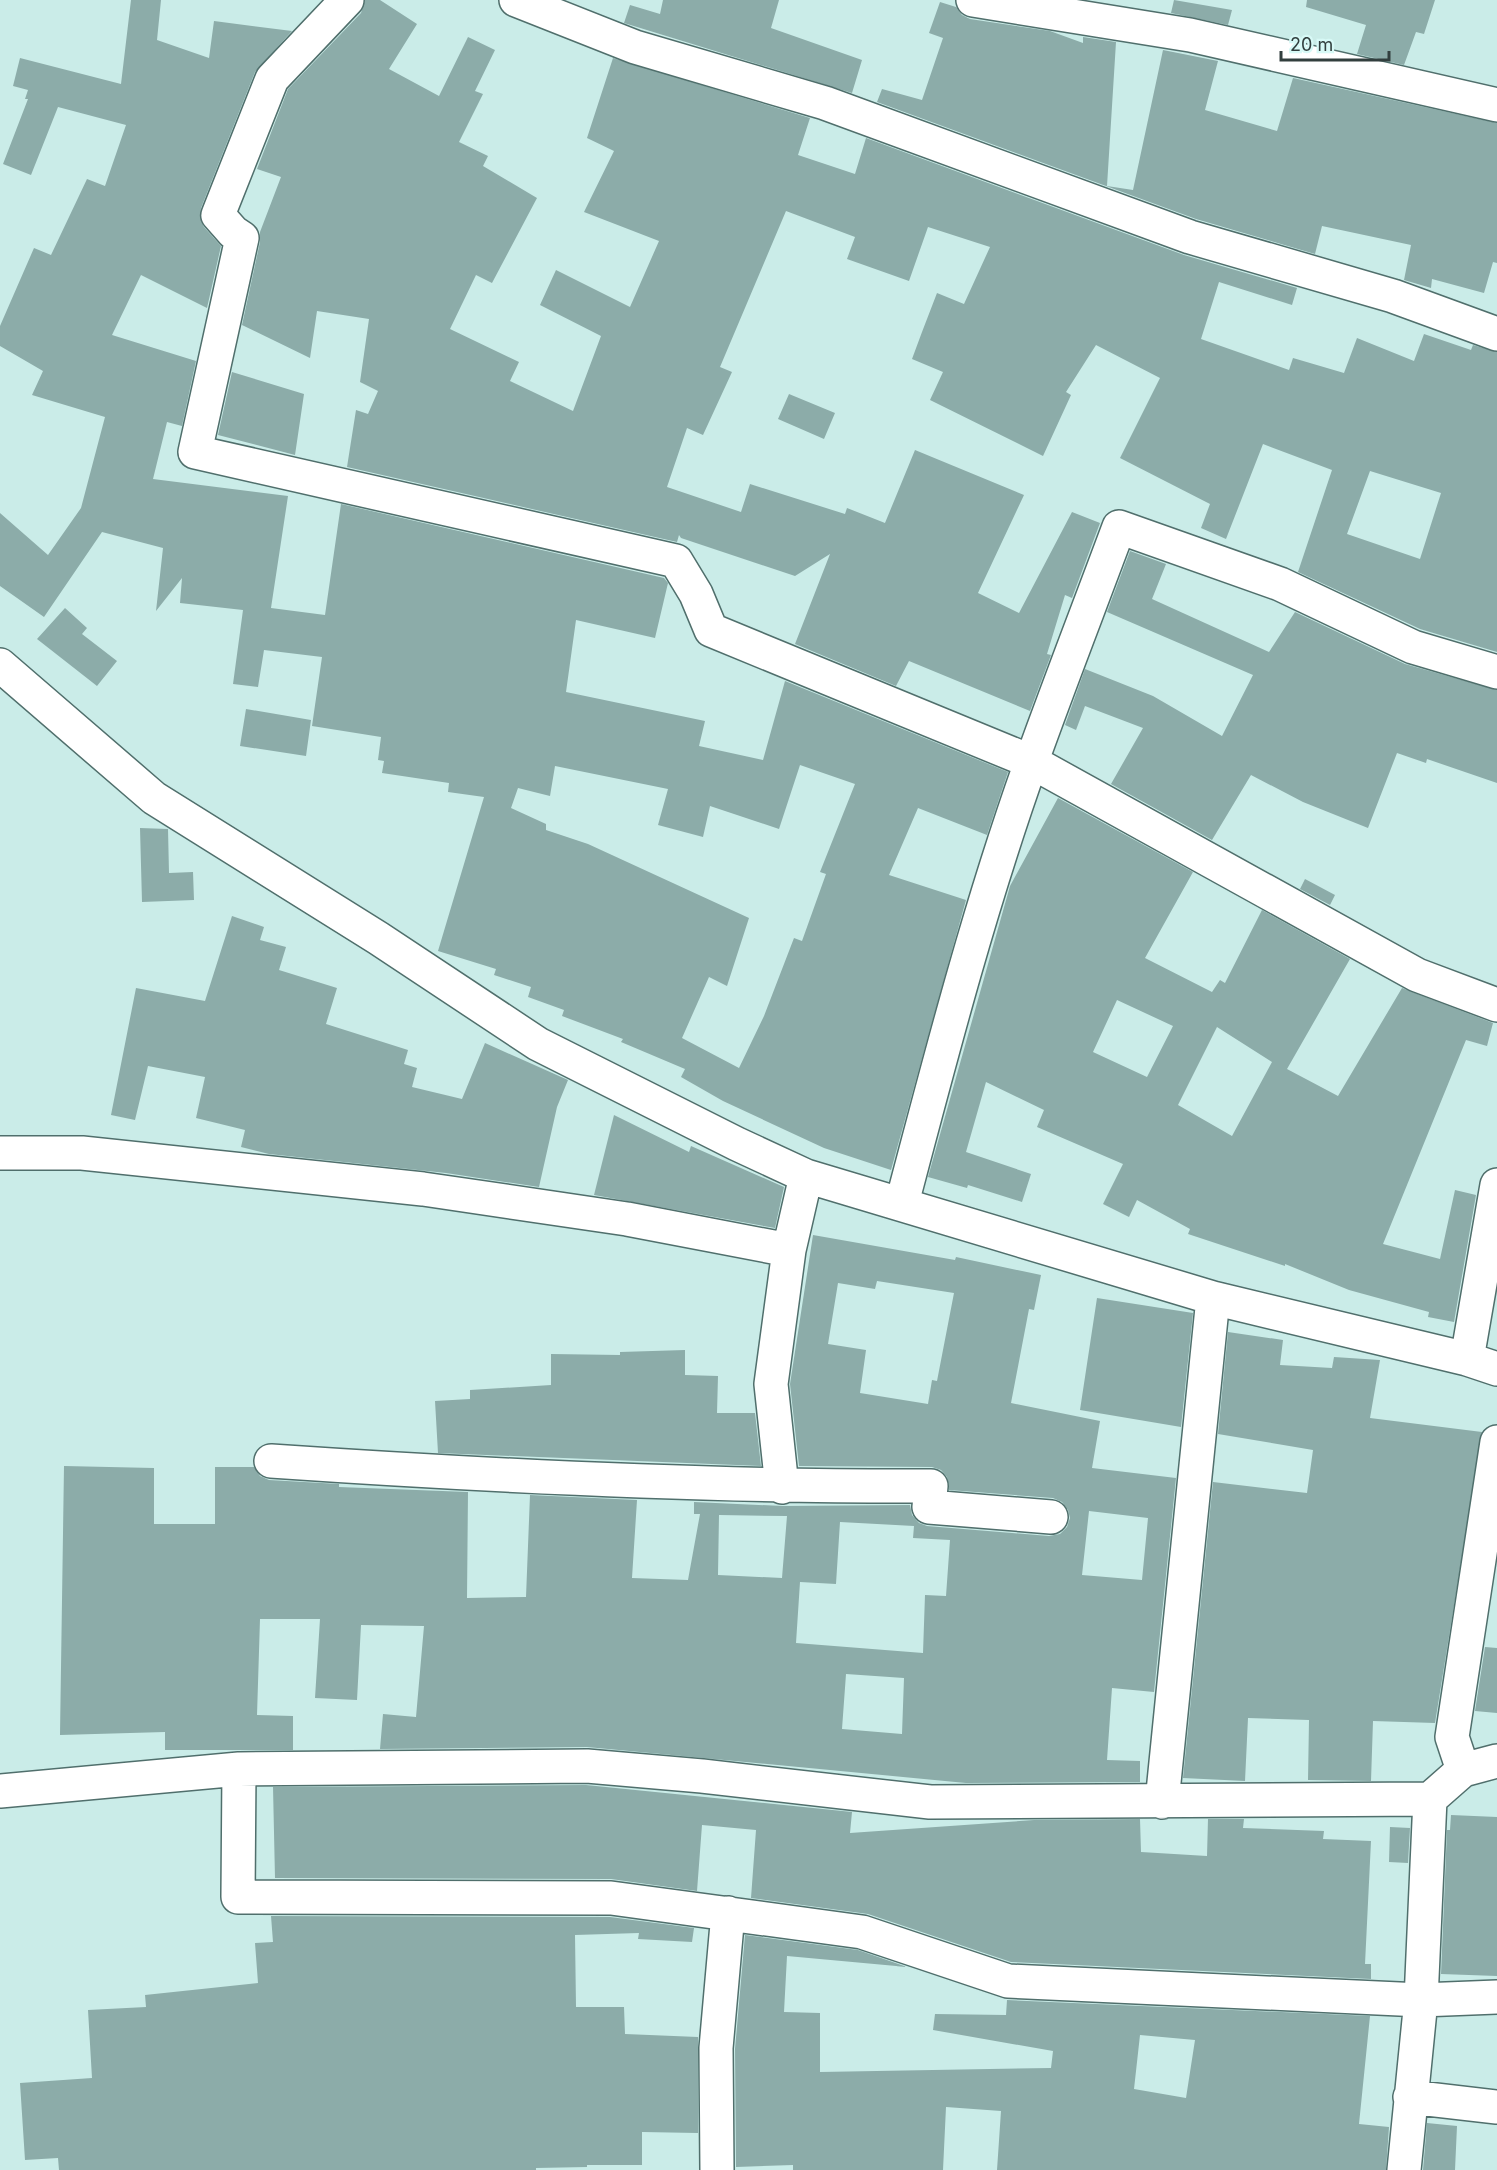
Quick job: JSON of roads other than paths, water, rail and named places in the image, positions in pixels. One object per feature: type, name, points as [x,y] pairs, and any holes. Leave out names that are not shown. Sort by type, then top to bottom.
[{"type":"street","points":[[347,0],[272,79],[218,215],[232,232],[242,238],[195,452],[675,561],[696,594],[711,630],[1032,762],[1417,975],[1497,1005]]},
{"type":"street","points":[[516,0],[635,47],[825,103],[1190,237],[1393,296],[1497,334]]},
{"type":"street","points":[[973,0],[1190,35],[1497,105]]},
{"type":"street","points":[[902,1203],[945,1041],[1032,762],[1119,527],[1280,584],[1413,647],[1497,672]]},
{"type":"street","points":[[0,665],[154,798],[378,938],[538,1044],[806,1176],[1213,1298],[1482,1364],[1497,1185]]},
{"type":"street","points":[[0,1153],[82,1153],[423,1189],[627,1219],[789,1250]]},
{"type":"street","points":[[782,1487],[771,1384],[789,1250],[806,1176]]},
{"type":"street","points":[[1162,1802],[1213,1298]]},
{"type":"street","points":[[1463,1770],[1452,1737],[1497,1442]]},
{"type":"street","points":[[271,1461],[428,1471],[782,1487],[931,1486],[930,1507],[1051,1517]]},
{"type":"street","points":[[0,1791],[239,1769],[587,1766],[702,1776],[930,1802],[1430,1799],[1463,1770],[1497,1761]]},
{"type":"street","points":[[239,1769],[238,1897],[611,1898],[862,1932],[1008,1981],[1421,2000],[1497,1997]]},
{"type":"street","points":[[1404,2170],[1421,2000],[1430,1799]]},
{"type":"street","points":[[717,2170],[716,2048],[728,1913]]},
{"type":"street","points":[[1410,2097],[1497,2107]]}]
